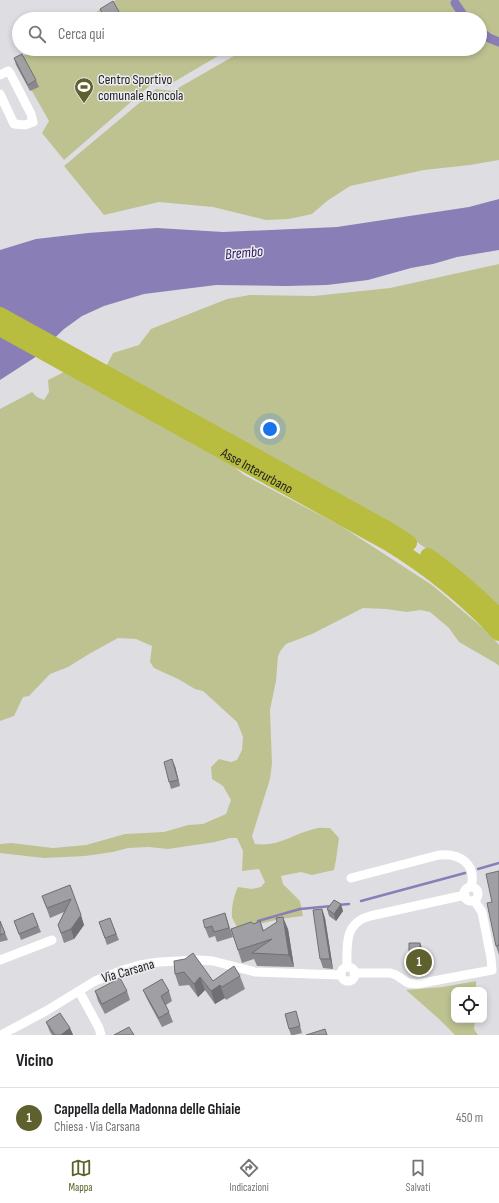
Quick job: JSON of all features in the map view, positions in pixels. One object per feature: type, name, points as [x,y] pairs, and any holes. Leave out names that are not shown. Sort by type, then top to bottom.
[{"type":"highway","name":"Asse Interurbano","points":[[0,315],[336,507],[424,567],[465,600],[499,633]]},
{"type":"highway","name":"Asse Interurbano","points":[[0,328],[336,507],[389,530],[448,570],[486,603],[499,617]]},
{"type":"street","points":[[0,75],[8,71],[10,73],[31,114],[33,122],[25,125],[14,124],[0,94]]},
{"type":"street","name":"Via Carsana","points":[[1,1035],[46,1011],[95,981],[123,970],[158,962],[199,960],[255,972],[341,975],[342,979],[348,981],[352,979],[354,973],[390,973],[408,983],[418,984],[492,970],[482,912],[474,900],[478,895],[478,891],[471,887],[473,879],[469,867],[462,859],[447,855],[439,855],[351,878]]},
{"type":"street","points":[[465,895],[467,889],[471,887]]},
{"type":"street","points":[[465,895],[468,900],[474,900]]},
{"type":"street","points":[[341,975],[342,971],[347,967],[348,936],[353,927],[361,919],[465,895]]},
{"type":"street","points":[[0,960],[52,940]]},
{"type":"street","points":[[347,967],[351,968],[354,973]]},
{"type":"street","points":[[79,991],[99,1028],[101,1035]]},
{"type":"green space","points":[[116,0],[499,0],[499,160],[424,170],[350,186],[327,201],[312,214],[289,219],[266,220],[213,207],[159,202],[104,215],[64,166],[156,89],[173,91],[234,56],[487,56],[487,12],[96,12]]},
{"type":"green space","name":"Centro Sportivo comunale Roncola","points":[[23,56],[218,56],[167,86],[154,82],[64,160],[42,133],[49,121],[15,61]]},
{"type":"green space","points":[[499,264],[499,609],[467,578],[403,532],[106,367],[113,353],[139,345],[151,329],[227,299],[250,295],[314,296],[390,288]]},
{"type":"green space","points":[[64,372],[232,465],[244,475],[341,526],[432,585],[490,634],[499,645],[499,666],[459,642],[449,628],[430,612],[420,610],[407,612],[363,608],[312,634],[286,644],[281,650],[278,656],[276,681],[270,710],[272,764],[270,779],[252,836],[255,844],[271,844],[286,840],[316,828],[330,828],[339,838],[334,870],[312,875],[301,872],[281,876],[283,884],[300,901],[303,916],[280,919],[238,929],[232,918],[232,913],[233,902],[238,887],[252,889],[261,887],[265,882],[259,869],[242,871],[243,851],[237,838],[168,849],[148,847],[128,848],[85,856],[44,858],[0,853],[0,844],[11,843],[53,848],[86,845],[125,834],[164,832],[188,825],[203,824],[226,814],[231,800],[223,786],[212,779],[211,767],[219,759],[231,762],[237,760],[242,750],[243,737],[237,722],[203,691],[195,689],[154,668],[150,662],[152,646],[136,639],[118,638],[68,667],[50,674],[29,696],[23,697],[14,716],[0,721],[0,409],[32,392],[37,397],[44,400],[49,392],[48,380]]},
{"type":"green space","points":[[476,981],[476,987],[451,987],[451,1023],[475,1023],[474,1029],[478,1035],[455,1035],[406,990],[443,987]]},
{"type":"water","name":"Brembo","points":[[499,199],[499,250],[457,257],[368,280],[327,285],[216,285],[144,294],[104,306],[82,316],[64,329],[34,358],[0,380],[0,250],[36,239],[88,233],[157,228],[223,232],[337,227],[469,207]]},
{"type":"building","points":[[113,1],[119,12],[102,12],[100,9]]},
{"type":"building","points":[[23,56],[36,80],[28,85],[14,58]]},
{"type":"building","points":[[172,759],[178,780],[169,782],[164,762]]},
{"type":"building","points":[[499,871],[499,945],[496,946],[487,903],[492,902],[486,874]]},
{"type":"building","points":[[70,885],[81,915],[71,929],[61,933],[58,925],[71,899],[47,908],[42,896]]},
{"type":"building","points":[[334,900],[341,904],[334,914],[327,909]]},
{"type":"building","points":[[322,909],[330,959],[320,959],[313,910]]},
{"type":"building","points":[[33,913],[38,926],[19,934],[14,921]]},
{"type":"building","points":[[225,913],[229,928],[214,932],[212,926],[205,928],[203,920]]},
{"type":"building","points":[[283,917],[289,955],[252,953],[272,939],[238,950],[231,929],[251,922],[254,924],[260,921],[263,931],[277,922],[276,918]]},
{"type":"building","points":[[110,918],[116,934],[105,938],[99,922]]},
{"type":"building","points":[[0,921],[5,933],[0,935]]},
{"type":"building","points":[[409,943],[420,943],[420,956],[409,956]]},
{"type":"building","points":[[193,953],[213,981],[234,966],[240,976],[222,987],[220,985],[211,991],[200,977],[194,984],[184,972],[175,974],[174,961],[185,959]]},
{"type":"building","points":[[120,978],[127,991],[102,1004],[95,991]]},
{"type":"building","points":[[162,979],[169,991],[161,996],[169,1012],[159,1018],[143,990]]},
{"type":"building","points":[[296,1011],[300,1026],[289,1029],[285,1014]]},
{"type":"building","points":[[60,1013],[70,1028],[61,1035],[55,1035],[46,1022]]},
{"type":"building","points":[[129,1027],[134,1035],[114,1035]]},
{"type":"building","points":[[325,1029],[327,1035],[306,1035]]},
{"type":"waterway","points":[[455,3],[461,12]]},
{"type":"waterway","points":[[487,36],[499,42]]},
{"type":"waterway","points":[[478,869],[499,863]]},
{"type":"waterway","points":[[361,901],[465,873]]},
{"type":"waterway","points":[[338,905],[349,904]]},
{"type":"waterway","points":[[258,921],[300,909],[332,906]]},
{"type":"place","name":"Centro Sportivo comunale Roncola","points":[[84,104]]},
{"type":"place","name":"Cappella della Madonna delle Ghiaie","points":[[419,962]]}]
